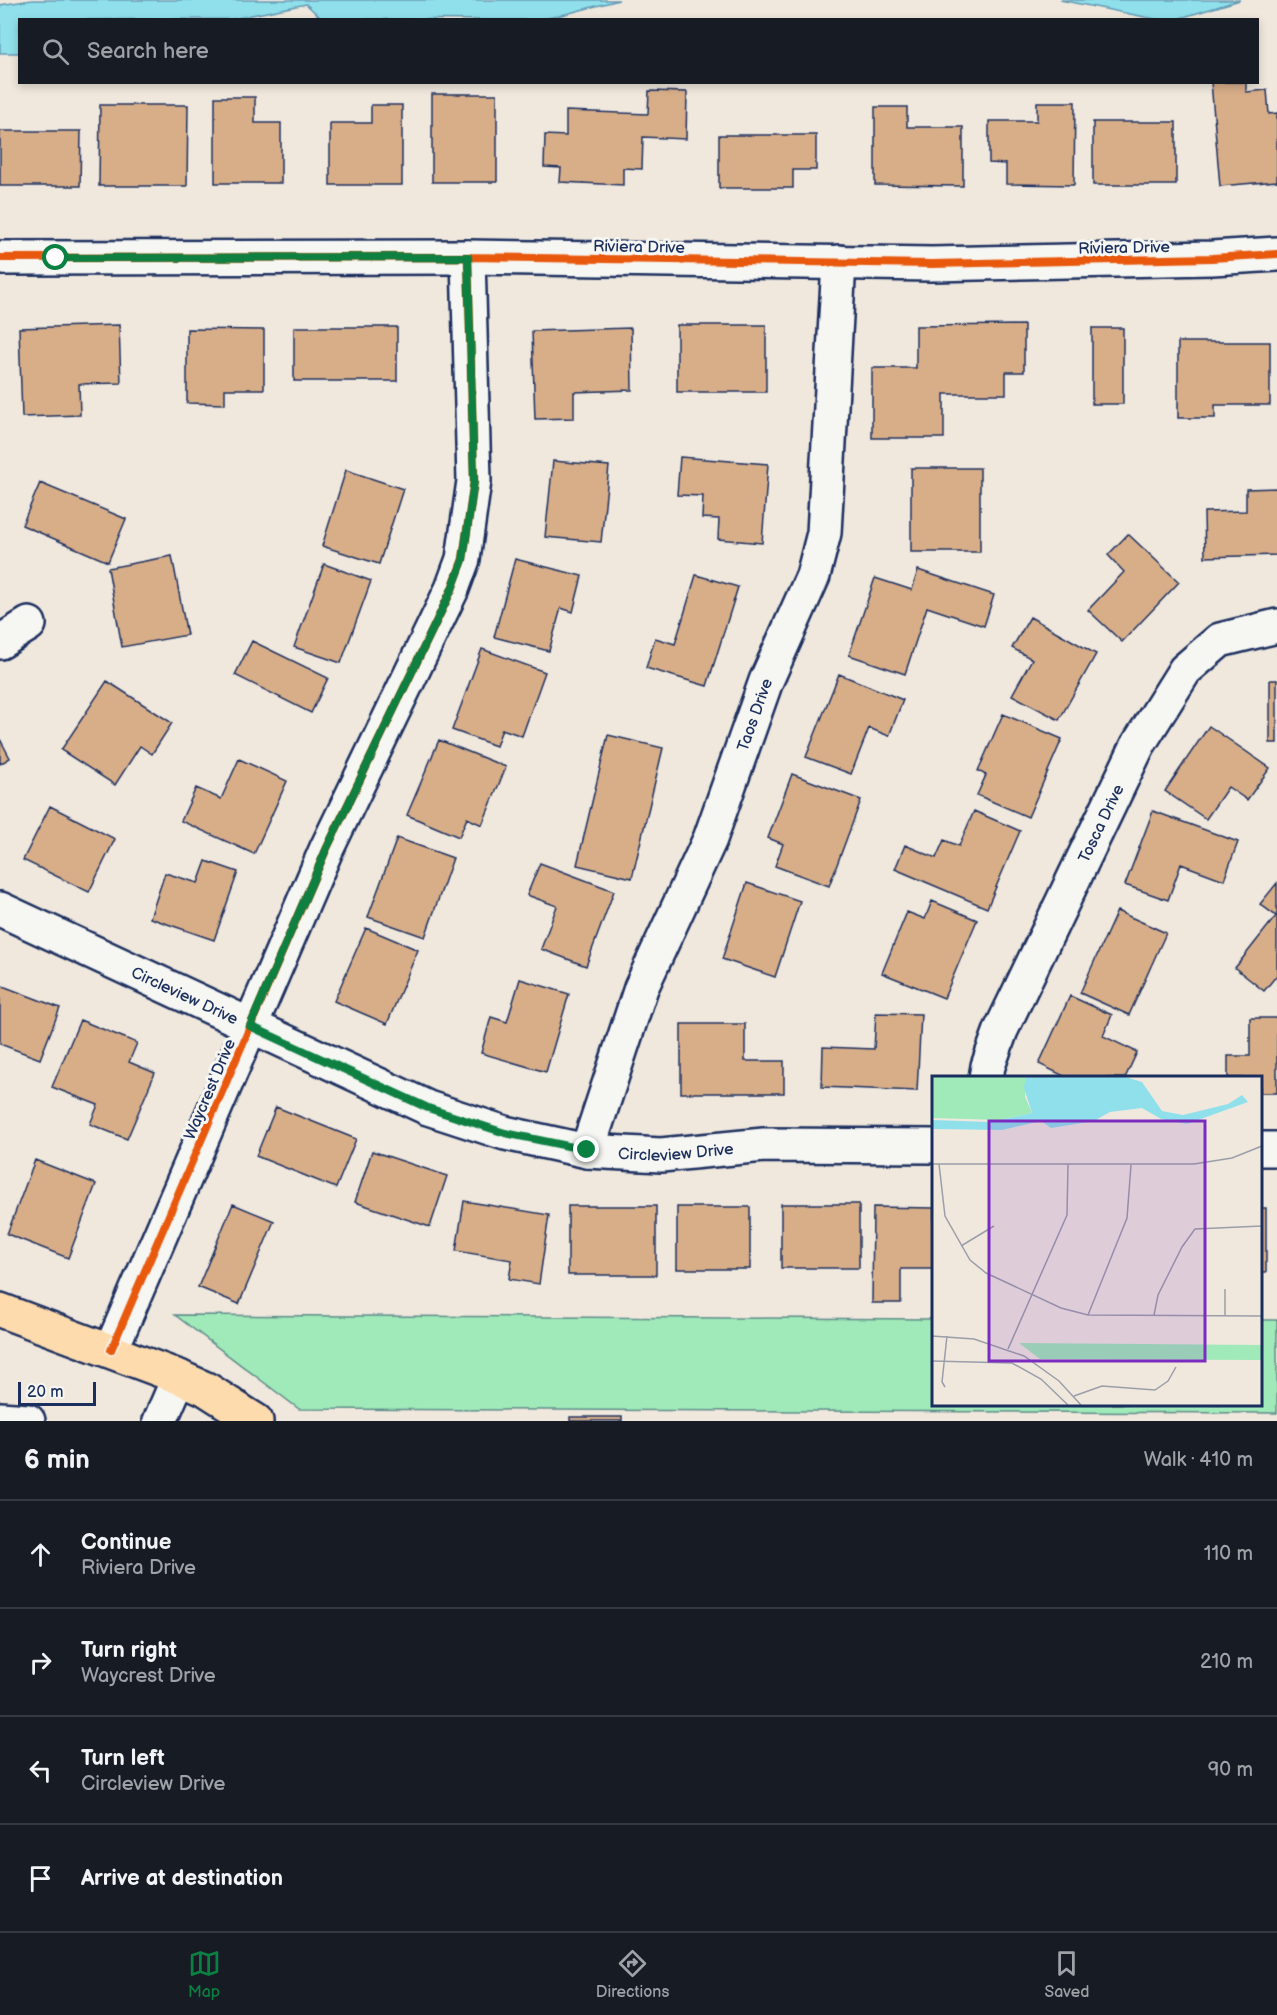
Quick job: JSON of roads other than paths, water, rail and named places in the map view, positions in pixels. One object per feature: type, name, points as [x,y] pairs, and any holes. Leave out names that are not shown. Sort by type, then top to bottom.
[{"type":"main road","points":[[0,1310],[179,1377],[206,1389],[256,1421]]},
{"type":"street","name":"Riviera Drive","points":[[0,258],[468,257],[932,264],[1200,259],[1277,254]]},
{"type":"street","name":"Waycrest Drive","points":[[111,1350],[326,850],[452,589],[463,560],[474,481],[468,257]]},
{"type":"street","name":"Taos Drive","points":[[587,1150],[641,988],[710,839],[766,681],[813,576],[824,533],[839,262]]},
{"type":"street","points":[[0,642],[29,624]]},
{"type":"street","name":"Tosca Drive","points":[[986,1076],[1001,1030],[1138,745],[1185,670],[1220,640],[1277,626]]},
{"type":"street","name":"Circleview Drive","points":[[0,909],[428,1108],[505,1133],[587,1150],[661,1155],[764,1145],[932,1146]]},
{"type":"street","points":[[160,1421],[179,1377]]},
{"type":"street","points":[[0,1419],[28,1421]]},
{"type":"water","points":[[32,0],[619,0],[547,18],[321,18],[306,4],[237,18],[18,18],[18,53],[0,53],[0,5]]},
{"type":"water","points":[[1060,0],[1240,0],[1180,18],[1150,18]]}]
